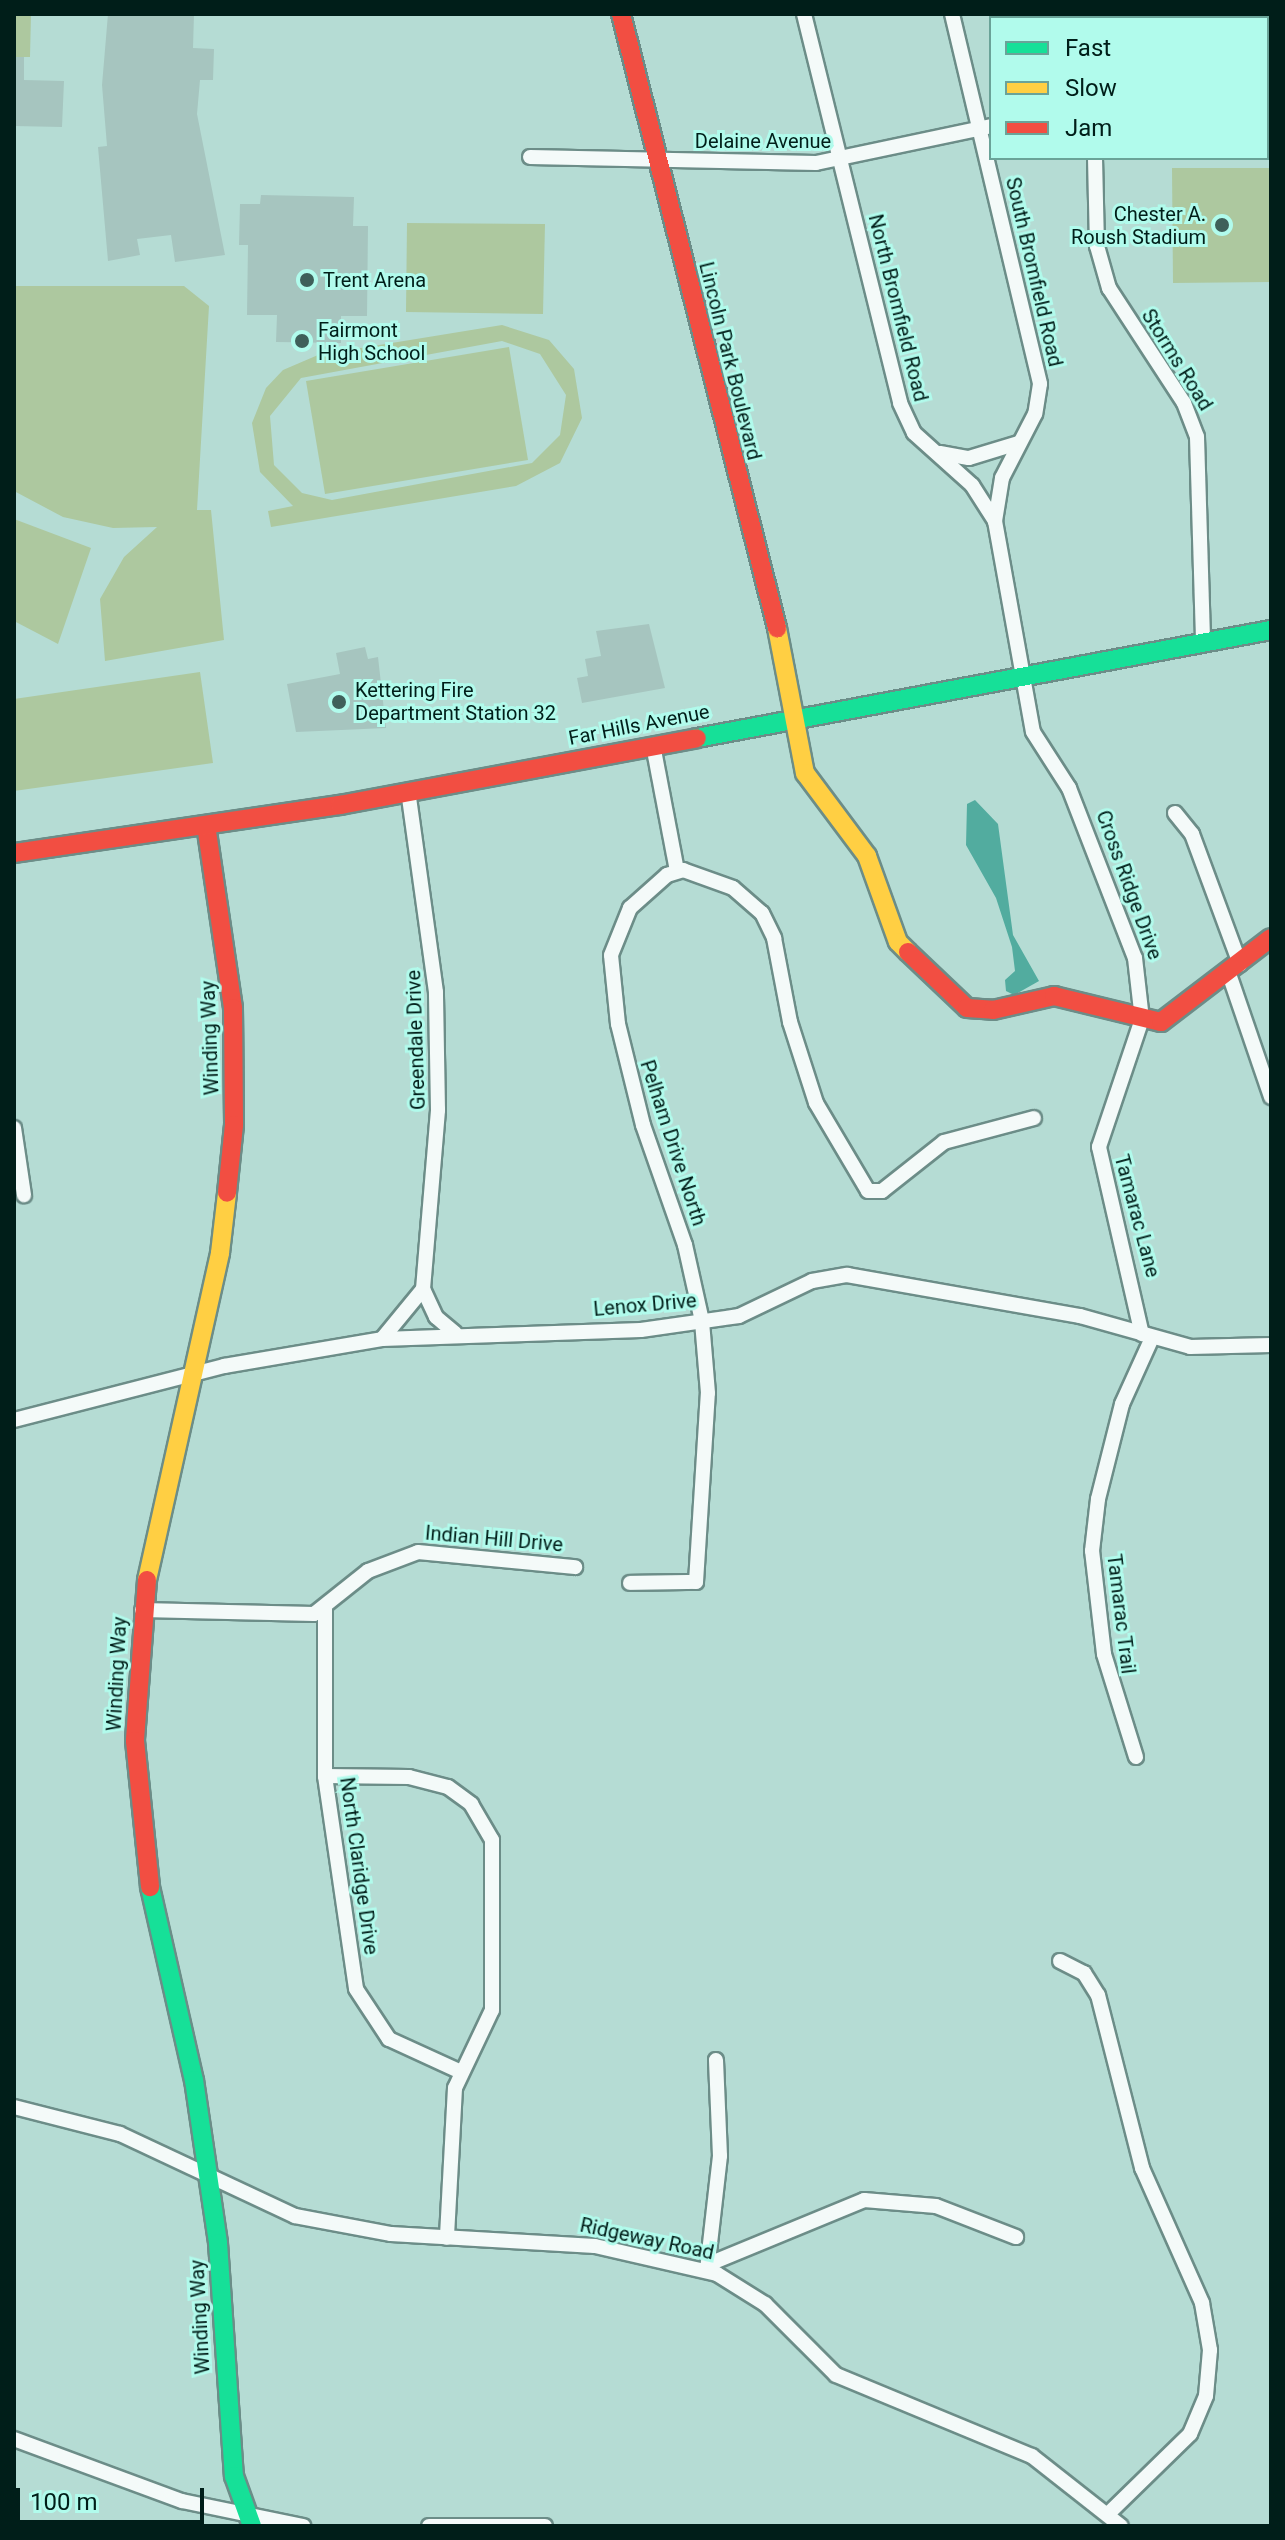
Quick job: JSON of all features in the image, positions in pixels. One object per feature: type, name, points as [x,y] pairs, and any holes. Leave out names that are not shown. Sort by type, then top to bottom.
[{"type":"street","name":"Lincoln Park Boulevard","points":[[621,14],[799,718],[811,786],[867,856],[898,942],[951,999],[981,1010],[1071,998],[1142,1019]]},
{"type":"street","name":"North Bromfield Road","points":[[804,14],[900,403],[914,433],[940,453],[995,521],[1023,677]]},
{"type":"street","name":"South Bromfield Road","points":[[952,14],[985,127]]},
{"type":"street","name":"Delaine Avenue","points":[[530,157],[840,161],[985,127]]},
{"type":"street","name":"South Bromfield Road","points":[[992,160],[1040,384],[1035,414],[1002,478],[995,521]]},
{"type":"street","name":"Storms Road","points":[[1095,160],[1097,246],[1109,288],[1184,403],[1197,437],[1203,638]]},
{"type":"street","points":[[940,453],[969,458],[1018,442]]},
{"type":"street","name":"Far Hills Avenue","points":[[14,853],[408,791],[1023,677],[1203,638],[1271,630]]},
{"type":"street","name":"Cross Ridge Drive","points":[[1023,677],[1037,741],[1069,788],[1129,938],[1142,1019]]},
{"type":"street","points":[[653,745],[677,871],[714,878],[762,913],[774,938],[790,1022],[816,1103],[863,1186],[874,1193],[944,1142],[1034,1118]]},
{"type":"street","name":"Greendale Drive","points":[[408,791],[431,932],[439,1052],[423,1289]]},
{"type":"street","points":[[1175,813],[1192,834],[1271,1097]]},
{"type":"street","name":"Winding Way","points":[[206,825],[226,939],[235,1072],[220,1253],[160,1492],[142,1610],[135,1741],[144,1858],[209,2174],[228,2434],[251,2523]]},
{"type":"street","name":"Pelham Drive North","points":[[630,1583],[696,1582],[708,1393],[702,1321],[685,1245],[627,1070],[612,977],[620,924],[644,893],[677,871]]},
{"type":"street","points":[[1142,1019],[1167,1020],[1271,938]]},
{"type":"street","name":"Tamarac Lane","points":[[1142,1019],[1099,1147],[1147,1336]]},
{"type":"street","points":[[14,1128],[24,1195]]},
{"type":"street","name":"Lenox Drive","points":[[14,1420],[190,1374],[382,1339],[455,1333],[641,1330],[739,1316],[812,1281],[847,1275],[1080,1316],[1198,1347],[1271,1345]]},
{"type":"street","points":[[382,1339],[423,1289],[436,1317],[455,1333]]},
{"type":"street","name":"Tamarac Trail","points":[[1136,1757],[1104,1654],[1094,1587],[1094,1520],[1122,1404],[1147,1336]]},
{"type":"street","name":"Indian Hill Drive","points":[[142,1610],[301,1616],[325,1608],[368,1571],[418,1552],[575,1567]]},
{"type":"street","name":"North Claridge Drive","points":[[325,1608],[325,1776],[362,2006],[404,2050],[461,2072]]},
{"type":"street","points":[[325,1776],[429,1781],[458,1793],[489,1833],[496,1890],[492,2010],[461,2072],[451,2109],[447,2238]]},
{"type":"street","points":[[1060,1961],[1084,1973],[1098,1995],[1142,2168],[1202,2303],[1210,2350],[1206,2396],[1190,2434],[1108,2514]]},
{"type":"street","points":[[716,2060],[720,2156],[708,2268],[864,2200],[936,2206],[1016,2237]]},
{"type":"street","name":"Ridgeway Road","points":[[14,2107],[120,2134],[295,2216],[447,2238],[581,2244],[708,2268],[744,2287],[836,2375],[1032,2456],[1121,2526]]},
{"type":"street","points":[[14,2439],[137,2487],[251,2523],[303,2526]]},
{"type":"street","points":[[429,2526],[545,2526]]},
{"type":"shaded area","points":[[14,14],[31,14],[30,57],[14,57]]},
{"type":"shaded area","name":"Chester A. Roush Stadium","points":[[1172,168],[1271,168],[1271,282],[1173,283]]},
{"type":"shaded area","points":[[407,223],[545,224],[543,314],[406,312]]},
{"type":"shaded area","points":[[14,286],[184,286],[209,306],[197,510],[211,510],[224,640],[105,661],[100,599],[124,557],[157,527],[113,528],[63,517],[14,491]]},
{"type":"shaded area","points":[[502,325],[549,340],[574,369],[582,418],[560,463],[516,486],[271,527],[268,511],[293,506],[260,472],[252,423],[266,388],[283,370],[318,355]],"holes":[[[502,341],[540,354],[566,395],[560,435],[532,463],[332,500],[302,493],[274,465],[270,416],[301,378]]]},
{"type":"shaded area","points":[[509,347],[528,460],[325,494],[306,381]]},
{"type":"shaded area","points":[[14,519],[91,548],[58,644],[14,621]]},
{"type":"shaded area","points":[[200,672],[213,763],[14,791],[14,699]]},
{"type":"shaded area","points":[[975,800],[998,824],[1013,935],[1039,981],[1014,995],[1006,991],[1005,980],[1015,971],[1012,947],[996,898],[966,845],[967,804]]},
{"type":"building","points":[[108,14],[194,14],[193,48],[214,49],[213,80],[200,80],[197,114],[225,255],[175,262],[171,235],[137,239],[140,255],[108,261],[98,147],[107,146],[102,85]]},
{"type":"building","points":[[14,57],[24,57],[24,80],[64,81],[62,127],[14,126]]},
{"type":"building","name":"Trent Arena","points":[[261,195],[354,197],[353,226],[368,226],[367,316],[341,316],[341,343],[276,342],[277,315],[247,315],[248,245],[239,245],[240,204],[260,204]]},
{"type":"building","points":[[649,624],[665,688],[582,703],[577,678],[588,676],[585,659],[601,656],[596,631]]},
{"type":"building","name":"Kettering Fire Department Station 32","points":[[365,647],[368,659],[378,657],[386,728],[296,732],[287,684],[340,674],[336,653]]},
{"type":"traffic: fast","points":[[697,738],[1271,630]]},
{"type":"traffic: fast","points":[[150,1887],[194,2080],[218,2243],[234,2476],[252,2526]]},
{"type":"traffic: slow","points":[[777,628],[805,773],[867,856],[898,942],[908,952]]},
{"type":"traffic: slow","points":[[147,1580],[220,1253],[227,1193]]},
{"type":"traffic: jam","points":[[621,14],[777,628]]},
{"type":"traffic: jam","points":[[14,853],[340,805],[697,738]]},
{"type":"traffic: jam","points":[[206,825],[233,1008],[234,1125],[227,1193]]},
{"type":"traffic: jam","points":[[908,952],[967,1008],[993,1010],[1054,996],[1161,1022],[1271,938]]},
{"type":"traffic: jam","points":[[147,1580],[135,1741],[150,1887]]},
{"type":"place","name":"Chester A. Roush Stadium","points":[[1222,225]]},
{"type":"place","name":"Trent Arena","points":[[307,280]]},
{"type":"place","name":"Fairmont High School","points":[[302,341]]},
{"type":"place","name":"Kettering Fire Department Station 32","points":[[339,702]]}]
